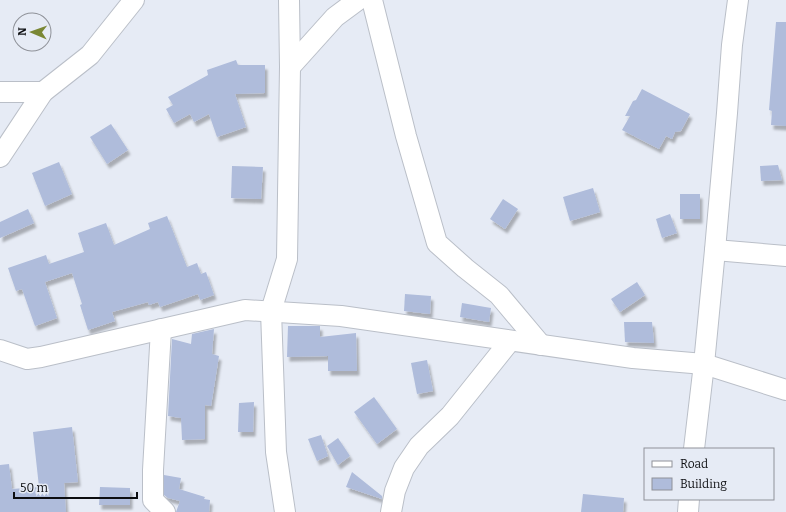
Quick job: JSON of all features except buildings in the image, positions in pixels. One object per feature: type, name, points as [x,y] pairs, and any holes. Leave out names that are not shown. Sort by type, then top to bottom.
[{"type":"street","points":[[0,157],[43,92],[90,55],[134,0]]},
{"type":"street","points":[[285,512],[276,452],[271,311],[287,259],[290,67],[289,0]]},
{"type":"street","points":[[290,67],[335,18],[358,0]]},
{"type":"street","points":[[372,0],[406,136],[437,243],[499,295],[541,345]]},
{"type":"street","points":[[694,448],[704,364],[732,45],[738,0]]},
{"type":"street","points":[[0,92],[43,92]]},
{"type":"street","points":[[715,250],[786,256]]},
{"type":"street","points":[[0,350],[27,359],[41,357],[245,310],[271,311],[341,316],[633,358],[704,364],[786,390]]},
{"type":"street","points":[[161,329],[153,462],[153,500],[165,512]]},
{"type":"street","points":[[391,512],[395,491],[404,468],[419,446],[450,416],[510,341]]},
{"type":"street","points":[[688,512],[689,500]]}]
